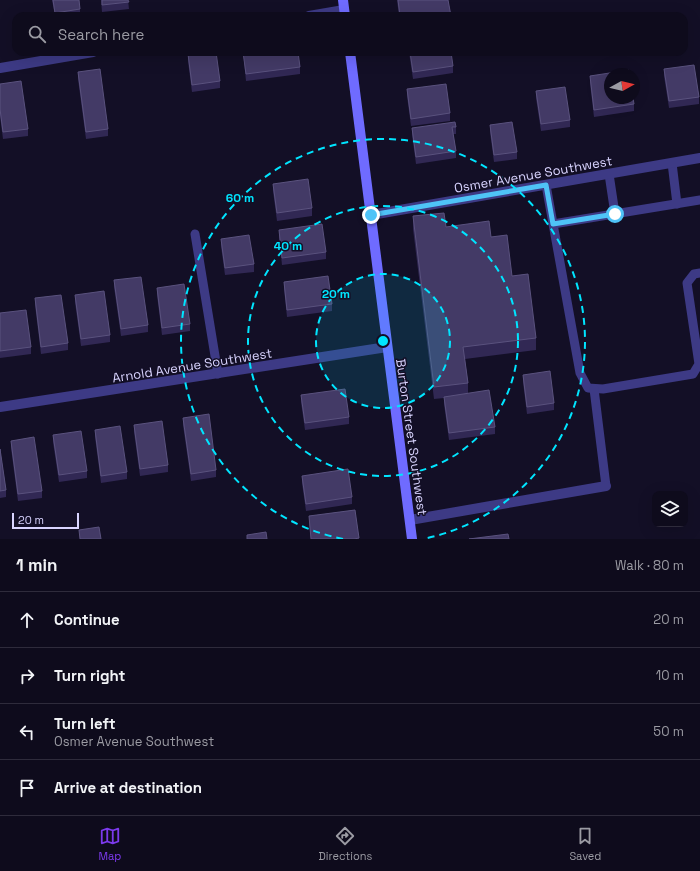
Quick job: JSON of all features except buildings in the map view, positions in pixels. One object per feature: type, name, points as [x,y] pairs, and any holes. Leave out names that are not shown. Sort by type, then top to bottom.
[{"type":"main road","name":"Burton Street Southwest","points":[[351,56],[412,539]]},
{"type":"street","points":[[329,12],[344,9]]},
{"type":"street","points":[[0,68],[70,56]]},
{"type":"street","name":"Osmer Avenue Southwest","points":[[371,215],[700,158]]},
{"type":"street","name":"Arnold Avenue Southwest","points":[[0,407],[387,347]]},
{"type":"street","points":[[410,520],[606,486]]},
{"type":"lane","points":[[672,163],[677,204]]},
{"type":"lane","points":[[609,174],[615,214]]},
{"type":"lane","points":[[546,185],[580,374],[588,388],[603,389],[693,374],[699,364],[687,283],[694,274],[700,273]]},
{"type":"lane","points":[[553,224],[700,200]]},
{"type":"lane","points":[[196,234],[218,374]]},
{"type":"lane","points":[[594,389],[606,486]]},
{"type":"route","points":[[371,215],[546,185],[553,224],[615,214]]}]
